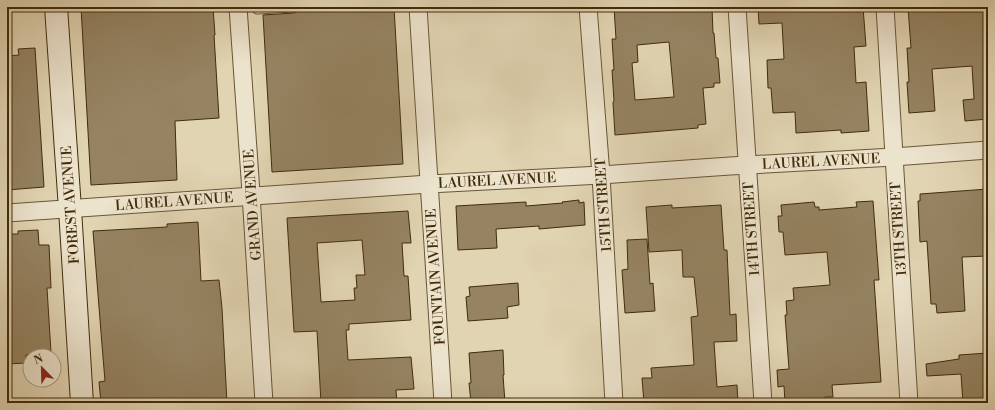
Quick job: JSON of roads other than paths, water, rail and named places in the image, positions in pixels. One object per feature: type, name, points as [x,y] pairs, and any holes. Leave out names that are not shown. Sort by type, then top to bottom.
[{"type":"main road","name":"FOREST AVENUE","points":[[56,7],[82,403]]},
{"type":"street","name":"GRAND AVENUE","points":[[238,7],[264,403]]},
{"type":"street","name":"FOUNTAIN AVENUE","points":[[418,7],[443,403]]},
{"type":"street","name":"15TH STREET","points":[[588,7],[601,175],[614,403]]},
{"type":"street","name":"14TH STREET","points":[[736,7],[763,403]]},
{"type":"street","name":"13TH STREET","points":[[886,7],[909,403]]},
{"type":"street","name":"LAUREL AVENUE","points":[[7,213],[429,184],[601,175],[988,150]]},
{"type":"lane","points":[[257,9],[294,7]]}]
